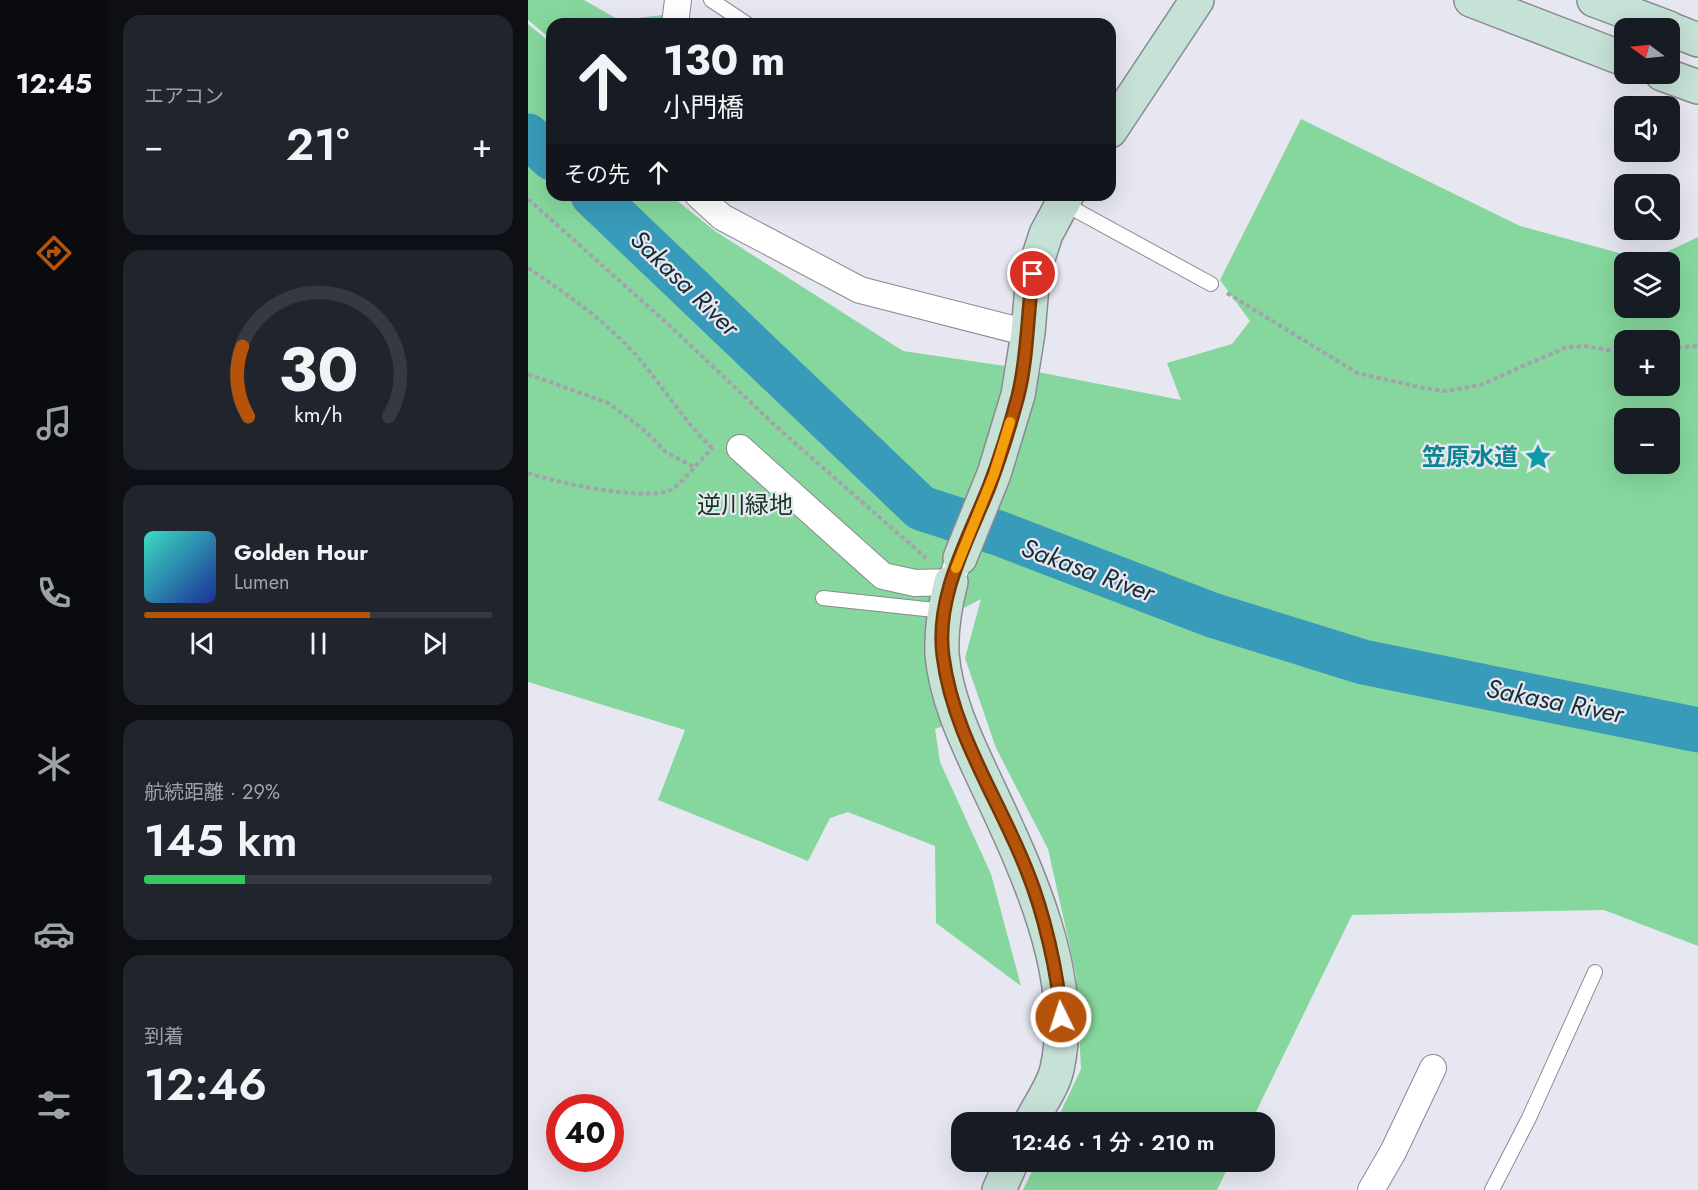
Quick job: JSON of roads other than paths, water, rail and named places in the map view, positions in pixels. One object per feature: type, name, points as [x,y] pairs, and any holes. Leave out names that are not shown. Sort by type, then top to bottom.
[{"type":"street","points":[[676,18],[678,0]]},
{"type":"street","points":[[1116,122],[1197,0]]},
{"type":"street","points":[[1471,0],[1614,55]]},
{"type":"street","points":[[1594,0],[1641,18]]},
{"type":"street","points":[[1680,33],[1698,40]]},
{"type":"street","points":[[1680,80],[1698,87]]},
{"type":"street","points":[[705,201],[722,217],[860,290],[1028,333]]},
{"type":"street","points":[[1036,1112],[1056,1072],[1063,1035],[1059,982],[1028,872],[962,731],[948,688],[942,653],[951,584],[989,486],[1018,395],[1028,333],[1033,274],[1058,201]]},
{"type":"street","points":[[740,448],[883,576],[915,583],[951,584]]},
{"type":"street","points":[[1371,1190],[1393,1152],[1434,1068]]},
{"type":"street","points":[[999,1190],[1007,1172]]},
{"type":"lane","points":[[711,0],[738,18]]},
{"type":"lane","points":[[1066,201],[1211,284]]},
{"type":"lane","points":[[823,598],[951,584]]},
{"type":"lane","points":[[1492,1190],[1529,1118],[1595,972]]},
{"type":"waterway","name":"Sakasa River","points":[[528,136],[546,152]]},
{"type":"waterway","name":"Sakasa River","points":[[599,201],[921,508],[998,533],[1212,615],[1363,662],[1698,730]]},
{"type":"place","name":"笠原水道","points":[[1538,457]]},
{"type":"park label","name":"逆川緑地","points":[[745,505]]}]
